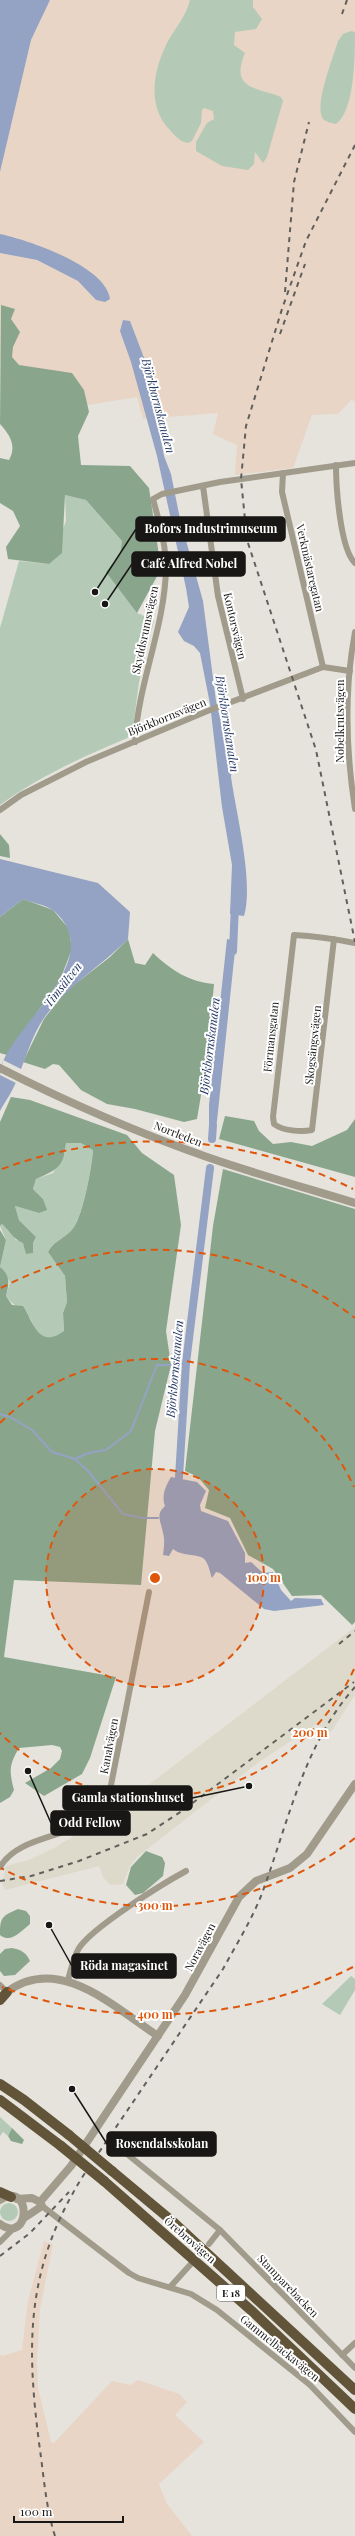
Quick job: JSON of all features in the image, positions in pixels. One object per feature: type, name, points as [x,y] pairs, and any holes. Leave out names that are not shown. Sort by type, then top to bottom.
[{"type":"highway","points":[[0,2000],[4,1988]]},
{"type":"highway","name":"Örebrovägen","points":[[0,2084],[24,2100],[177,2225],[355,2390]]},
{"type":"highway","name":"Örebrovägen","points":[[0,2100],[61,2146],[104,2182],[253,2312],[355,2409]]},
{"type":"highway","points":[[0,2192],[14,2198]]},
{"type":"street","points":[[203,486],[355,463]]},
{"type":"street","points":[[336,465],[336,492],[347,549],[355,563]]},
{"type":"street","name":"Verkmästaregatan","points":[[283,473],[282,492],[323,667]]},
{"type":"street","name":"Skyddsrumsvägen","points":[[135,742],[136,714],[165,582],[165,553],[153,499],[162,494],[203,486]]},
{"type":"street","name":"Kontorsvägen","points":[[203,486],[215,583],[243,698]]},
{"type":"street","name":"Nobelkrutsvägen","points":[[355,632],[350,671],[348,740],[355,809]]},
{"type":"street","name":"Björkbornsvägen","points":[[0,810],[21,795],[58,776],[205,712],[323,667],[350,671]]},
{"type":"street","name":"Förmansgatan","points":[[290,1129],[279,1128],[274,1124],[273,1117],[294,935],[334,939]]},
{"type":"street","points":[[334,939],[355,943]]},
{"type":"street","name":"Skogsängsvägen","points":[[290,1129],[312,1130],[334,939]]},
{"type":"street","name":"Norrleden","points":[[0,1068],[114,1122],[207,1157],[355,1203]]},
{"type":"street","name":"Kanalvägen","points":[[0,1867],[16,1852],[92,1818],[104,1807],[111,1786],[149,1592]]},
{"type":"street","name":"Noravägen","points":[[17,2226],[41,2204],[71,2166],[198,1975],[236,1902],[246,1888],[256,1881],[290,1868],[308,1854],[355,1784]]},
{"type":"street","points":[[68,1980],[75,1956],[84,1942],[129,1907],[186,1871]]},
{"type":"street","points":[[4,1988],[38,1977],[68,1980],[89,1991],[158,2036]]},
{"type":"street","name":"Stamparebacken","points":[[116,2145],[220,2230],[355,2368]]},
{"type":"street","points":[[14,2198],[24,2207],[24,2218]]},
{"type":"street","points":[[0,2200],[32,2198],[41,2204]]},
{"type":"street","name":"Gammelbackavägen","points":[[41,2204],[129,2273],[138,2278],[171,2286],[204,2301],[264,2346],[310,2385],[355,2432]]},
{"type":"street","points":[[0,2224],[8,2228],[17,2226]]},
{"type":"street","points":[[0,2242],[17,2226]]},
{"type":"street","points":[[209,2244],[220,2230]]},
{"type":"street","points":[[171,2286],[190,2265]]},
{"type":"street","points":[[342,2355],[355,2344]]},
{"type":"shaded area","points":[[50,0],[355,0],[355,401],[351,400],[338,414],[312,415],[293,468],[235,475],[237,445],[213,434],[218,413],[143,419],[137,397],[33,414],[0,359],[0,253],[37,260],[78,281],[96,300],[110,299],[17,238],[0,234],[0,172],[6,140],[31,40]]},
{"type":"shaded area","points":[[355,1627],[355,1695],[331,1732],[317,1724],[259,1762],[137,1857],[130,1866],[123,1884],[110,1885],[103,1877],[99,1866],[5,1890],[2,1884],[6,1866],[29,1860],[56,1847],[121,1806]]},
{"type":"shaded area","points":[[44,2241],[53,2244],[40,2309],[37,2362],[38,2388],[51,2442],[54,2443],[112,2381],[131,2385],[138,2380],[179,2394],[187,2402],[175,2415],[204,2442],[159,2484],[167,2504],[192,2536],[0,2536],[0,2354],[2,2356],[22,2350],[28,2301]]},
{"type":"green space","points":[[190,0],[253,0],[253,7],[262,19],[256,29],[235,32],[234,45],[245,53],[241,65],[241,74],[243,80],[248,85],[281,97],[283,101],[267,157],[263,163],[255,152],[254,164],[248,170],[222,166],[196,151],[196,142],[207,123],[214,119],[213,111],[204,108],[202,110],[201,123],[192,141],[188,143],[179,139],[167,127],[161,118],[157,107],[155,97],[156,75],[162,53],[183,17]]},
{"type":"green space","points":[[351,31],[355,32],[353,81],[347,107],[342,117],[336,124],[324,120],[321,114],[322,94],[338,41],[343,34]]},
{"type":"green space","points":[[1,305],[15,309],[11,319],[20,332],[13,347],[12,357],[19,365],[72,373],[84,390],[89,412],[78,436],[81,465],[130,466],[149,488],[161,569],[137,613],[106,572],[120,555],[122,541],[86,500],[65,495],[62,553],[49,564],[8,559],[6,547],[20,526],[13,511],[0,503],[0,458],[9,460],[12,450],[11,441],[7,432],[0,424]]},
{"type":"green space","points":[[65,495],[86,500],[122,541],[121,555],[137,613],[154,620],[139,682],[132,736],[47,775],[15,794],[0,805],[0,628],[19,561],[49,564],[66,521]]},
{"type":"green space","points":[[0,834],[9,845],[10,858],[0,856]]},
{"type":"green space","points":[[23,899],[53,910],[69,929],[72,949],[60,980],[7,1055],[0,1053],[0,917]]},
{"type":"green space","points":[[128,939],[135,963],[145,965],[153,953],[174,970],[188,978],[214,984],[207,1059],[197,1119],[184,1122],[135,1109],[107,1104],[81,1090],[59,1065],[53,1064],[45,1069],[23,1062],[44,1019],[65,992],[110,957]]},
{"type":"green space","points":[[11,1097],[30,1100],[127,1135],[142,1153],[174,1175],[181,1225],[166,1331],[171,1365],[155,1431],[141,1585],[14,1580],[4,1657],[116,1677],[90,1758],[82,1774],[44,1796],[25,1783],[51,1768],[60,1759],[62,1751],[60,1747],[52,1745],[19,1748],[13,1759],[11,1768],[11,1778],[14,1790],[10,1797],[0,1803],[0,1267],[4,1270],[8,1277],[6,1296],[12,1305],[23,1306],[38,1332],[43,1336],[49,1337],[56,1336],[64,1331],[63,1313],[67,1302],[65,1276],[48,1252],[71,1231],[81,1212],[91,1167],[93,1150],[81,1143],[66,1143],[63,1158],[58,1167],[36,1179],[33,1189],[43,1199],[47,1210],[39,1213],[15,1206],[19,1220],[36,1237],[33,1243],[33,1253],[26,1254],[23,1243],[14,1237],[2,1224],[0,1226],[0,1122]]},
{"type":"green space","points":[[225,1116],[254,1121],[259,1131],[273,1144],[291,1142],[312,1146],[347,1130],[355,1119],[355,1177],[219,1139]]},
{"type":"green space","points":[[66,1143],[81,1143],[93,1149],[89,1178],[81,1211],[71,1231],[48,1252],[65,1276],[67,1302],[63,1313],[64,1332],[48,1338],[40,1336],[37,1333],[27,1314],[6,1296],[10,1282],[0,1267],[6,1240],[0,1226],[2,1224],[12,1233],[16,1240],[33,1243],[36,1237],[19,1220],[15,1206],[39,1213],[43,1199],[33,1189],[36,1179],[53,1173],[66,1152]]},
{"type":"green space","points":[[223,1169],[355,1209],[355,1622],[352,1625],[321,1595],[292,1596],[273,1569],[248,1555],[230,1518],[205,1508],[209,1490],[198,1477],[185,1471],[213,1226]]},
{"type":"green space","points":[[0,1230],[6,1240],[0,1267]]},
{"type":"green space","points":[[146,1851],[162,1857],[165,1863],[163,1876],[143,1893],[135,1895],[126,1885],[131,1867]]},
{"type":"green space","points":[[18,1909],[26,1911],[30,1916],[30,1924],[16,1936],[8,1938],[0,1935],[1,1921],[3,1918],[8,1913]]},
{"type":"green space","points":[[12,1948],[23,1952],[27,1955],[30,1961],[15,1975],[4,1976],[0,1971],[0,1954],[5,1949]]},
{"type":"green space","points":[[351,1976],[355,1979],[355,1990],[340,2015],[322,2004]]},
{"type":"green space","points":[[0,2117],[12,2128],[8,2136],[3,2132],[0,2136]]},
{"type":"green space","points":[[12,2128],[24,2140],[22,2144],[11,2141],[8,2136]]},
{"type":"green space","points":[[9,2203],[15,2206],[18,2212],[15,2218],[9,2221],[3,2218],[0,2212],[3,2206]]},
{"type":"water","points":[[0,0],[50,0],[31,40],[0,172]]},
{"type":"water","points":[[0,234],[28,242],[64,256],[81,266],[95,276],[105,287],[110,299],[105,302],[96,300],[78,281],[37,260],[0,253]]},
{"type":"water","points":[[123,320],[130,321],[146,363],[164,456],[171,474],[180,519],[203,601],[216,701],[232,768],[231,777],[246,867],[247,902],[244,916],[230,914],[232,865],[222,807],[210,704],[200,653],[194,646],[184,641],[178,632],[189,607],[186,588],[157,456],[131,362],[120,331]]},
{"type":"water","name":"Timsälven","points":[[0,859],[98,883],[130,912],[128,939],[73,986],[53,1007],[39,1025],[14,1086],[0,1111],[0,1069],[9,1051],[22,1031],[53,990],[65,970],[71,949],[68,930],[54,911],[47,907],[23,899],[0,917]]},
{"type":"water","points":[[227,939],[236,941],[217,1121],[212,1136],[209,1133],[209,1105]]},
{"type":"water","points":[[171,1477],[197,1482],[206,1491],[200,1505],[201,1511],[228,1521],[245,1553],[245,1563],[251,1562],[263,1573],[273,1572],[281,1590],[291,1601],[295,1598],[321,1599],[324,1605],[274,1611],[264,1609],[220,1573],[216,1572],[212,1578],[208,1564],[203,1558],[181,1553],[173,1549],[169,1556],[163,1555],[164,1538],[159,1515],[165,1506],[164,1494]]},
{"type":"pier","points":[[3,1060],[23,1070],[18,1084],[0,1075]]},
{"type":"waterway","name":"Björkbornskanalen","points":[[233,951],[235,905]]},
{"type":"waterway","name":"Björkbornskanalen","points":[[212,1139],[213,1125]]},
{"type":"waterway","name":"Björkbornskanalen","points":[[179,1477],[186,1363],[210,1168]]},
{"type":"waterway","name":"Björkbornskanalen","points":[[180,1364],[186,1363]]},
{"type":"waterway","points":[[75,1459],[88,1453],[106,1450],[131,1431],[157,1365],[171,1365]]},
{"type":"waterway","points":[[0,1414],[10,1417],[32,1430],[52,1452],[75,1459],[89,1472],[123,1514],[143,1518],[158,1518]]},
{"type":"railway","points":[[342,14],[347,0]]},
{"type":"railway","points":[[285,292],[294,182],[309,122]]},
{"type":"railway","points":[[355,145],[306,241],[282,309],[246,426],[241,479],[247,540],[316,750],[355,942]]},
{"type":"railway","points":[[280,334],[305,264]]},
{"type":"railway","points":[[339,1644],[355,1631]]},
{"type":"railway","points":[[0,1881],[31,1876],[79,1861],[147,1834],[182,1811],[354,1682]]},
{"type":"railway","points":[[55,2536],[49,2515],[35,2412],[32,2342],[34,2308],[40,2276],[50,2243],[64,2210],[83,2176],[223,1969],[253,1915],[271,1869],[299,1786],[310,1760],[322,1734],[337,1710],[355,1687]]},
{"type":"railway","points":[[0,2256],[30,2233],[69,2192]]},
{"type":"place","name":"Bofors Industrimuseum","points":[[95,592]]},
{"type":"place","name":"Café Alfred Nobel","points":[[105,604]]},
{"type":"place","name":"Odd Fellow","points":[[28,1771]]},
{"type":"place","name":"Gamla stationshuset","points":[[249,1786]]},
{"type":"place","name":"Röda magasinet","points":[[49,1925]]},
{"type":"place","name":"Rosendalsskolan","points":[[72,2089]]}]
